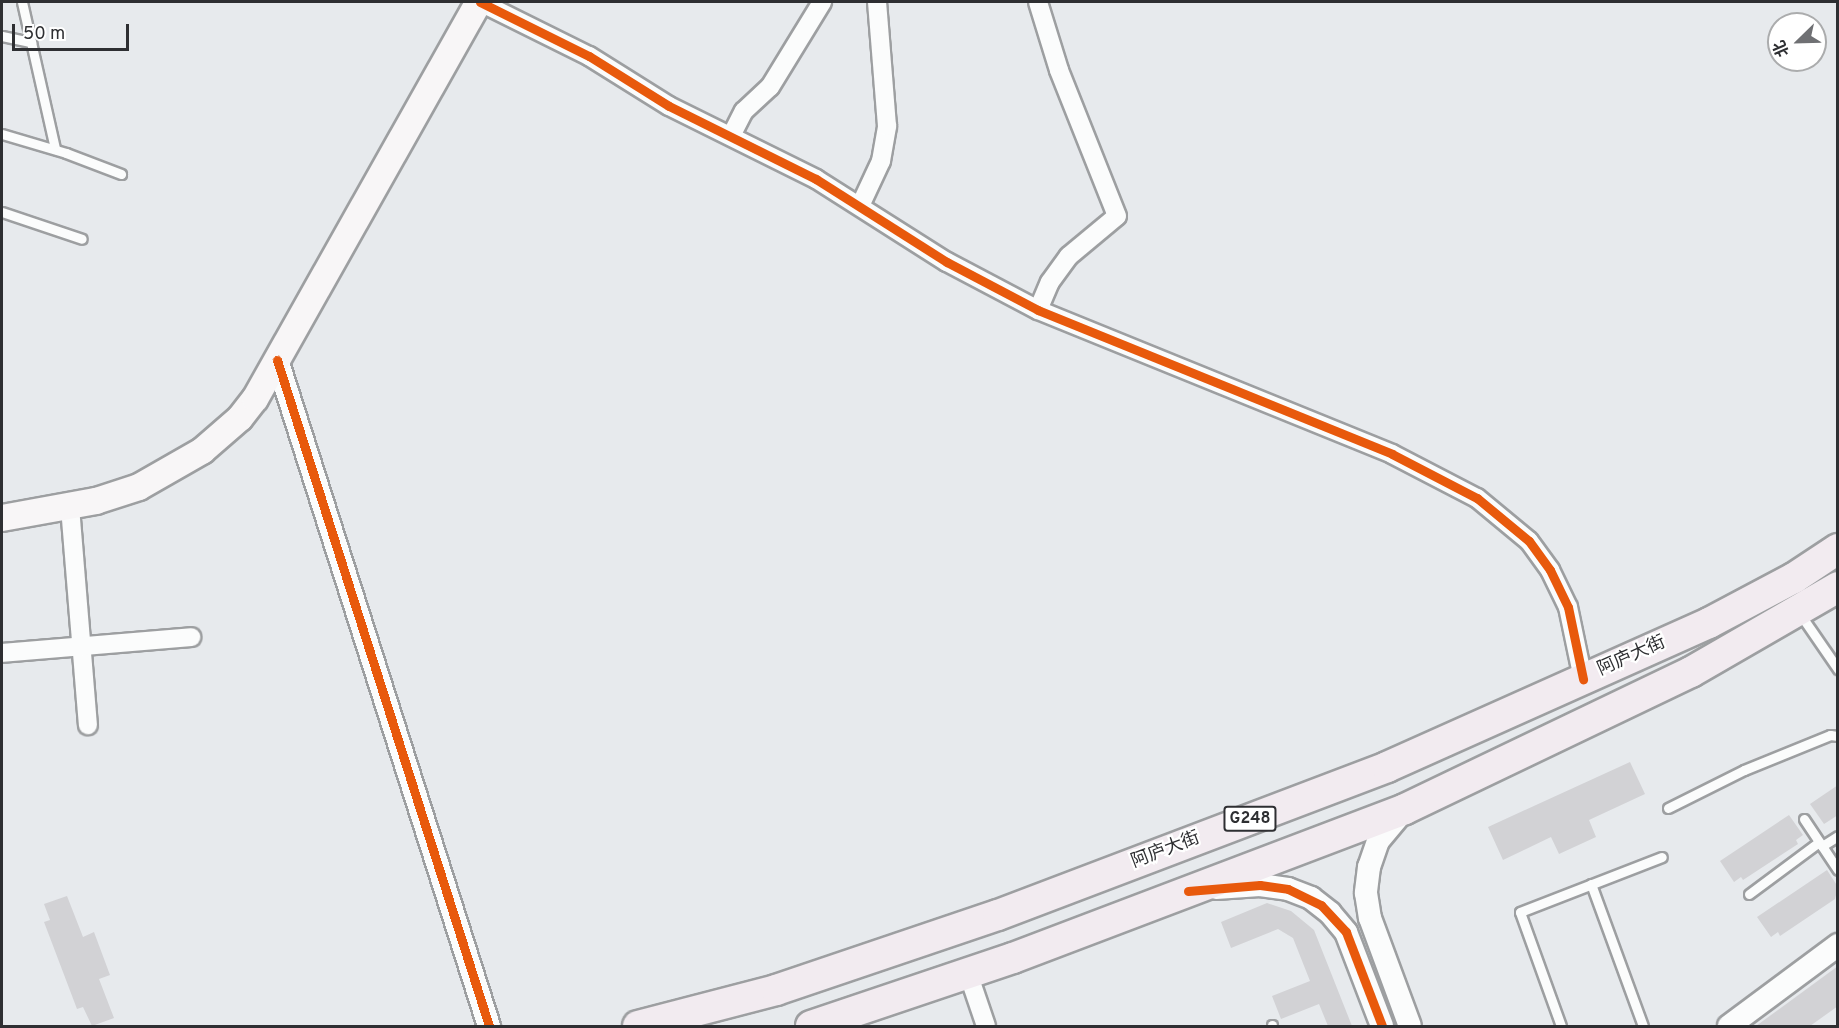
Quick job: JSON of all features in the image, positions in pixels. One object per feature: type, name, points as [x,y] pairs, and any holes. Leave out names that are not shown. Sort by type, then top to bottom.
[{"type":"highway","name":"阿庐大街","points":[[638,1026],[776,990],[998,915],[1387,766],[1763,596],[1838,549]]},
{"type":"highway","name":"G248","points":[[811,1026],[968,973],[1405,809],[1601,718],[1799,612],[1838,587]]},
{"type":"main road","points":[[2,507],[82,494],[134,478],[182,452],[232,411],[252,383],[468,2]]},
{"type":"main road","points":[[2,518],[70,507],[138,487],[202,451],[245,412],[277,360],[480,2]]},
{"type":"street","points":[[480,2],[589,56],[651,95],[816,179],[947,262],[1038,310],[1392,454],[1478,498],[1521,534],[1551,570],[1568,607],[1583,679]]},
{"type":"street","points":[[730,136],[744,111],[770,87],[822,2]]},
{"type":"street","points":[[860,206],[881,161],[887,126],[877,2]]},
{"type":"street","points":[[1038,2],[1059,70],[1117,216],[1069,256],[1050,282],[1038,310]]},
{"type":"street","points":[[277,360],[489,1026]]},
{"type":"street","points":[[70,507],[88,725]]},
{"type":"street","points":[[2,653],[191,637]]},
{"type":"street","points":[[1405,809],[1376,848],[1366,893],[1370,918],[1410,1026]]},
{"type":"street","points":[[1188,891],[1268,886],[1299,893],[1321,905],[1346,932],[1382,1026]]},
{"type":"street","points":[[1729,1026],[1838,945]]},
{"type":"street","points":[[968,973],[986,1026]]},
{"type":"lane","points":[[22,2],[55,149]]},
{"type":"lane","points":[[2,36],[31,42]]},
{"type":"lane","points":[[2,134],[55,149],[121,174]]},
{"type":"lane","points":[[2,212],[82,238]]},
{"type":"lane","points":[[1799,612],[1838,669]]},
{"type":"lane","points":[[1668,808],[1744,770],[1830,735],[1838,736]]},
{"type":"lane","points":[[1804,819],[1838,870]]},
{"type":"lane","points":[[1749,894],[1821,844],[1838,836]]},
{"type":"lane","points":[[1561,1026],[1520,912],[1662,857]]},
{"type":"lane","points":[[1592,884],[1643,1026]]},
{"type":"building","points":[[1630,762],[1645,794],[1589,820],[1596,837],[1559,854],[1551,837],[1503,860],[1488,827]]},
{"type":"building","points":[[1838,785],[1838,815],[1824,824],[1810,804]]},
{"type":"building","points":[[1789,815],[1803,835],[1796,840],[1798,844],[1743,880],[1741,877],[1734,882],[1720,861]]},
{"type":"building","points":[[1827,870],[1838,887],[1835,899],[1780,936],[1778,932],[1771,937],[1757,917]]},
{"type":"building","points":[[67,896],[83,937],[94,932],[110,975],[99,979],[114,1018],[92,1026],[83,1007],[77,1009],[44,922],[50,920],[44,904]]},
{"type":"building","points":[[1267,903],[1291,911],[1314,930],[1352,1026],[1328,1026],[1319,1004],[1281,1019],[1272,996],[1310,981],[1293,938],[1278,929],[1231,948],[1221,922]]},
{"type":"building","points":[[1838,966],[1838,1006],[1810,1026],[1756,1026]]},
{"type":"cycle path","points":[[480,2],[589,56],[669,106],[816,179],[947,262],[1038,310],[1392,454],[1477,498],[1529,541],[1550,570],[1568,607],[1583,679]]},
{"type":"cycle path","points":[[277,360],[489,1026]]},
{"type":"cycle path","points":[[1188,891],[1260,885],[1288,889],[1321,905],[1346,932],[1382,1026]]}]
